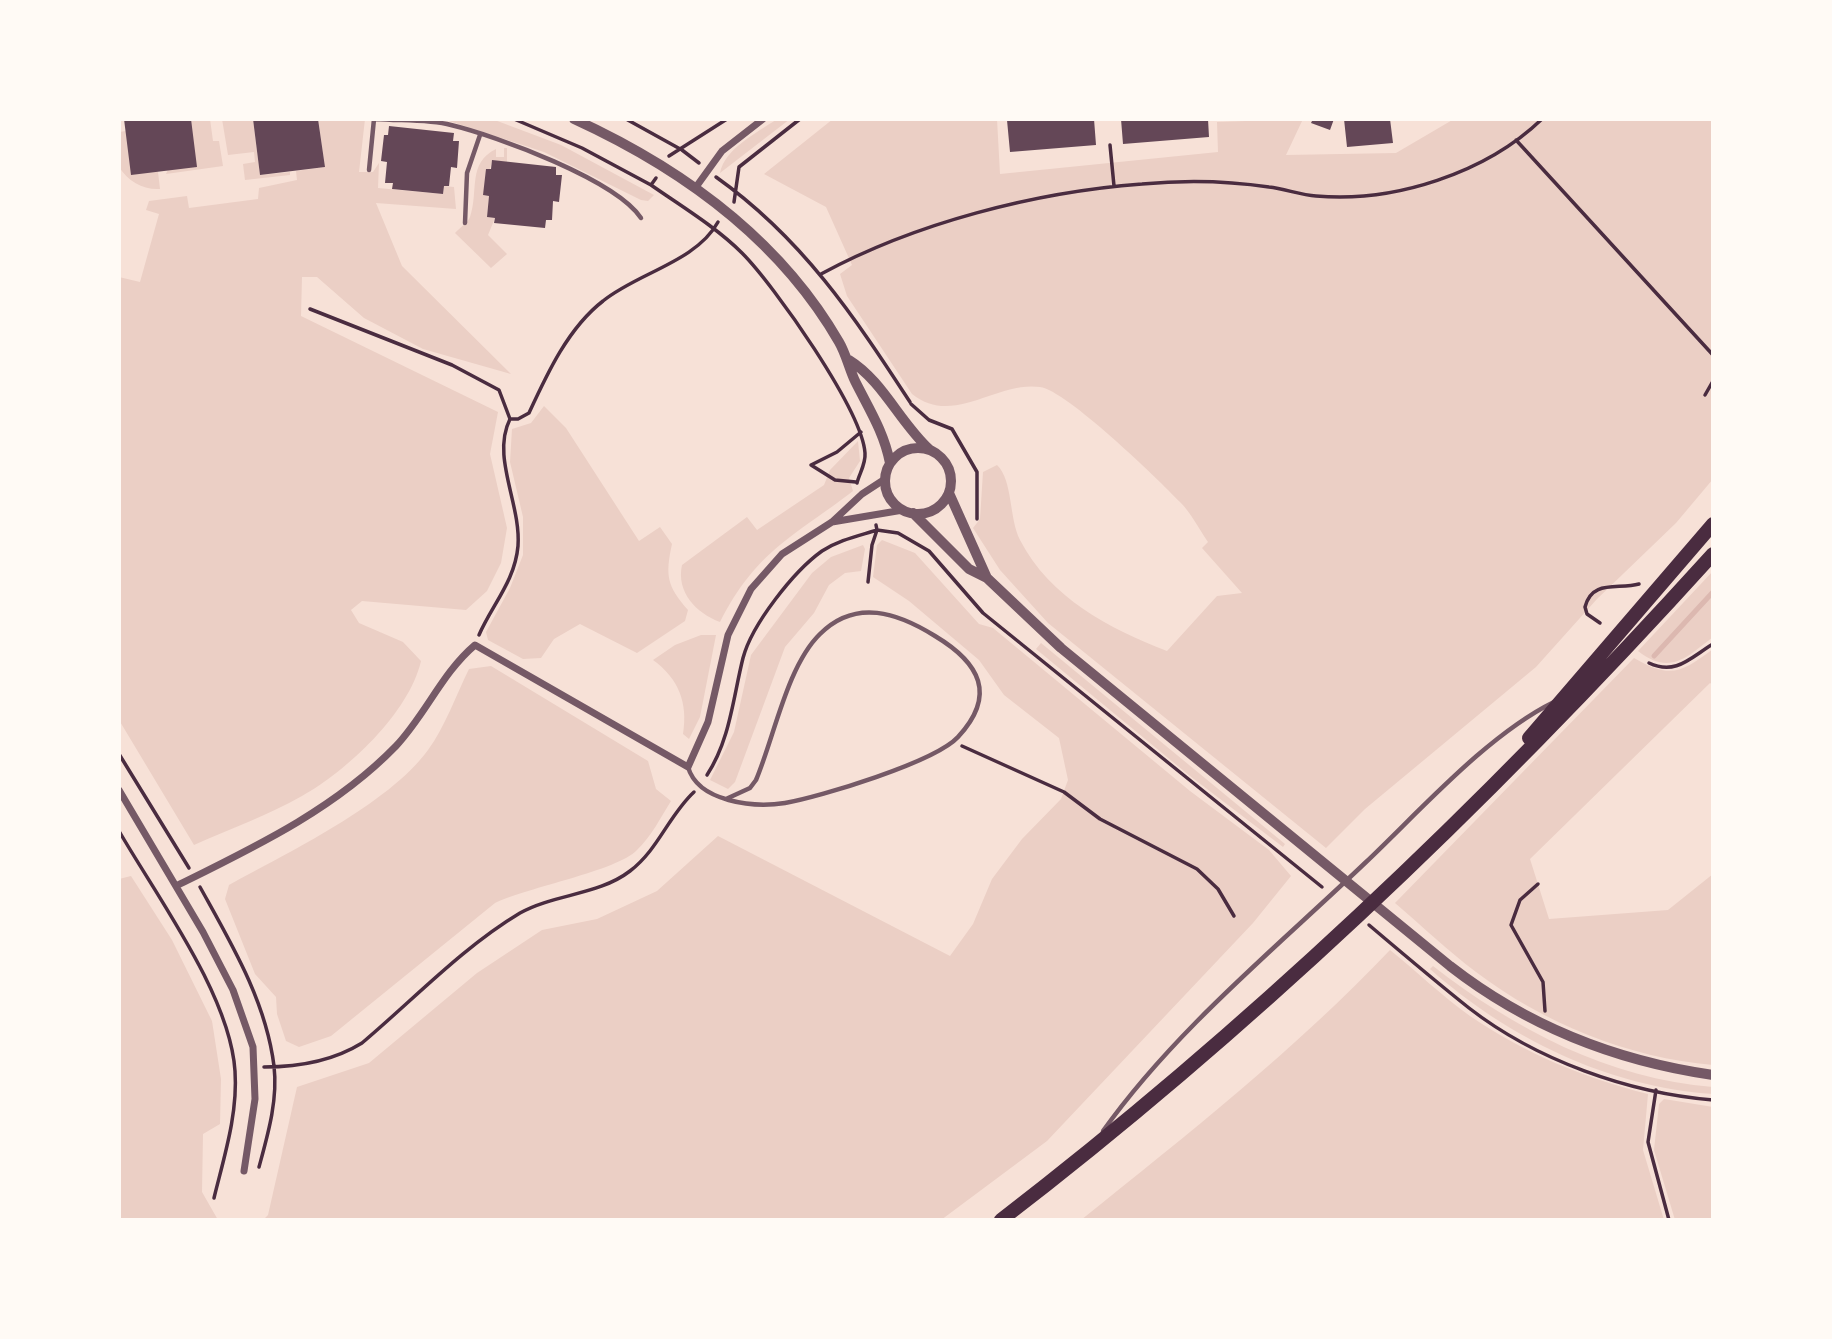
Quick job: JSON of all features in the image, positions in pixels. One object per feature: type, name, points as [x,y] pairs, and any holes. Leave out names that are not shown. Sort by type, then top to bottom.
[{"type":"highway","points":[[1475,801],[1713,524]]},
{"type":"highway","points":[[1001,1220],[1089,1152],[1271,999],[1574,706],[1713,554]]},
{"type":"street","points":[[574,119],[696,187],[771,250],[795,276],[849,360],[853,377],[878,423],[890,463]]},
{"type":"street","points":[[696,187],[722,151],[762,119]]},
{"type":"street","points":[[832,522],[934,509],[949,493],[951,483],[947,465],[910,432],[866,370],[849,360]]},
{"type":"street","points":[[930,450],[907,449],[890,463],[885,479],[889,497],[944,541],[969,569],[987,579],[1043,632],[1450,965],[1498,1000],[1547,1027],[1606,1052],[1713,1075]]},
{"type":"street","points":[[176,886],[302,820],[369,773],[399,743],[454,663],[475,645],[688,767],[709,722],[728,635],[751,589],[782,554],[832,522],[862,494],[885,479]]},
{"type":"street","points":[[949,493],[963,528],[982,562],[987,579]]},
{"type":"street","points":[[119,790],[233,990],[253,1047],[253,1122],[244,1171]]},
{"type":"lane","points":[[369,170],[375,119],[450,124],[554,162],[611,189],[634,208],[641,218]]},
{"type":"lane","points":[[465,223],[467,173],[480,135]]},
{"type":"lane","points":[[688,767],[700,787],[726,799],[744,803],[784,803],[914,763],[953,742],[969,726],[978,710],[980,695],[976,671],[946,643],[907,618],[874,612],[854,614],[833,623],[817,636],[791,686],[756,780],[750,788],[726,799]]},
{"type":"lane","points":[[1089,1152],[1157,1064],[1217,1003],[1465,768],[1532,712],[1564,696]]},
{"type":"path","points":[[514,119],[582,148],[651,185]]},
{"type":"path","points":[[510,419],[518,419],[530,413],[567,342],[603,300],[683,254],[713,230],[735,200],[739,167],[800,119]]},
{"type":"path","points":[[821,274],[855,255],[978,214],[1037,198],[1114,186],[1187,183],[1268,187],[1316,196],[1382,193],[1448,176],[1516,140],[1542,119]]},
{"type":"path","points":[[1516,140],[1713,355]]},
{"type":"path","points":[[1110,145],[1114,186]]},
{"type":"path","points":[[310,309],[452,365],[499,390],[510,419],[503,433],[502,456],[519,526],[517,550],[508,585],[475,645]]},
{"type":"path","points":[[1705,395],[1713,381]]},
{"type":"path","points":[[896,413],[912,404],[929,420],[952,429],[977,472],[976,520],[963,528]]},
{"type":"path","points":[[856,482],[835,480],[811,465],[837,452],[859,433],[878,423]]},
{"type":"path","points":[[255,1067],[313,1063],[342,1055],[362,1043],[478,944],[522,912],[615,881],[631,871],[645,858],[717,761],[750,639],[786,588],[822,551],[844,540],[877,530],[872,545],[868,582]]},
{"type":"path","points":[[929,551],[944,541]]},
{"type":"path","points":[[1600,623],[1587,614],[1585,607],[1592,592],[1601,587],[1637,586],[1644,579]]},
{"type":"path","points":[[1649,663],[1657,667],[1681,666],[1713,644]]},
{"type":"path","points":[[953,742],[1064,792],[1100,819],[1197,869],[1218,888],[1234,916]]},
{"type":"path","points":[[119,831],[205,980],[228,1040],[235,1070],[234,1114],[215,1198]]},
{"type":"path","points":[[1538,884],[1520,900],[1511,925],[1543,982],[1547,1027]]},
{"type":"path","points":[[1437,981],[1470,1009],[1515,1038],[1573,1065],[1656,1090],[1713,1100]]},
{"type":"path","points":[[1656,1090],[1647,1142],[1670,1220]]},
{"type":"shaded area","points":[[191,119],[210,119],[213,141],[219,141],[223,166],[166,174]]},
{"type":"shaded area","points":[[222,119],[253,119],[260,175],[290,172],[290,175],[245,180],[243,164],[255,162],[254,152],[228,155]]},
{"type":"shaded area","points":[[318,119],[365,119],[359,172],[373,172],[379,163],[378,188],[443,194],[444,186],[454,187],[456,209],[376,203],[402,266],[511,374],[423,349],[364,318],[317,277],[302,277],[301,316],[498,412],[490,454],[507,528],[501,563],[487,591],[466,610],[362,601],[351,610],[359,623],[403,642],[421,661],[404,701],[374,739],[338,772],[302,796],[194,845],[119,720],[119,277],[140,282],[159,214],[146,210],[149,201],[187,196],[189,208],[258,199],[259,188],[297,180],[296,171],[325,167]]},
{"type":"shaded area","points":[[443,119],[492,119],[561,145],[654,195],[648,201],[641,200],[544,152]]},
{"type":"shaded area","points":[[777,119],[790,119],[720,173],[728,156],[735,149]]},
{"type":"shaded area","points":[[833,119],[997,119],[1000,174],[1218,152],[1217,122],[1303,119],[1286,155],[1396,153],[1454,119],[1713,119],[1713,479],[1676,523],[1597,599],[1536,667],[1365,809],[1326,848],[1048,623],[1000,570],[973,528],[980,519],[983,472],[997,465],[1006,480],[1020,540],[1033,561],[1065,595],[1103,622],[1124,633],[1167,651],[1217,596],[1242,593],[1202,548],[1208,542],[1180,502],[1112,437],[1053,392],[1040,387],[1024,387],[959,405],[943,406],[927,403],[912,394],[847,296],[840,274],[852,265],[826,207],[764,174]]},
{"type":"shaded area","points":[[126,131],[158,172],[160,189],[137,184],[119,167],[119,132]]},
{"type":"shaded area","points":[[504,148],[507,148],[507,162],[492,161],[483,195],[489,196],[487,217],[495,218],[488,235],[507,254],[491,268],[455,233],[470,217],[477,170],[481,162],[496,149],[496,157],[504,157]]},
{"type":"shaded area","points":[[544,406],[566,428],[639,541],[660,527],[672,544],[668,573],[672,587],[688,610],[685,621],[637,653],[580,624],[554,639],[541,658],[523,659],[488,640],[486,632],[510,588],[523,555],[523,517],[510,462],[512,429],[531,423]]},
{"type":"shaded area","points":[[858,441],[860,461],[849,478],[853,491],[794,534],[763,561],[748,578],[720,622],[696,607],[685,593],[682,584],[682,565],[747,517],[757,530],[824,485],[830,470]]},
{"type":"shaded area","points":[[882,540],[915,553],[979,624],[993,628],[1190,791],[1269,850],[1291,876],[1253,923],[1047,1141],[941,1220],[263,1220],[268,1215],[297,1087],[369,1063],[477,973],[542,930],[597,919],[657,891],[718,836],[950,956],[973,924],[992,879],[1022,839],[1061,799],[1068,780],[1059,738],[1004,695],[979,660],[909,601],[873,577],[877,545]]},
{"type":"shaded area","points":[[863,545],[865,549],[861,571],[845,573],[829,585],[814,613],[785,647],[735,782],[728,789],[710,780],[734,732],[751,655],[812,573],[831,557]]},
{"type":"shaded area","points":[[1713,571],[1713,637],[1686,657],[1669,663],[1649,658],[1638,651]]},
{"type":"shaded area","points":[[701,635],[716,635],[700,717],[689,739],[683,734],[684,712],[680,692],[669,675],[653,660],[675,645]]},
{"type":"shaded area","points":[[1041,643],[1285,844],[1283,847],[1190,776],[1036,649]]},
{"type":"shaded area","points":[[1713,649],[1713,685],[1710,683],[1530,859],[1549,919],[1668,910],[1713,874],[1713,1065],[1650,1055],[1588,1035],[1558,1022],[1529,1007],[1476,972],[1395,903],[1634,658],[1657,669],[1675,670],[1683,668]]},
{"type":"shaded area","points":[[491,666],[648,761],[656,789],[671,801],[647,839],[627,858],[495,903],[331,1036],[299,1047],[286,1041],[277,1014],[276,997],[255,974],[225,899],[229,885],[336,826],[389,789],[411,770],[434,741],[469,669]]},
{"type":"shaded area","points":[[131,876],[172,940],[212,1021],[221,1079],[220,1124],[203,1134],[202,1192],[218,1220],[119,1220],[119,879]]},
{"type":"shaded area","points":[[1390,950],[1470,1016],[1512,1042],[1578,1072],[1648,1094],[1643,1150],[1664,1220],[1081,1220],[1279,1057]]},
{"type":"shaded area","points":[[1433,966],[1496,1010],[1564,1047],[1637,1074],[1713,1087],[1713,1094],[1635,1081],[1561,1055],[1492,1017],[1430,969]]},
{"type":"shaded area","points":[[1664,1099],[1713,1107],[1713,1220],[1675,1220],[1654,1150],[1659,1104]]},
{"type":"building","points":[[124,119],[191,119],[197,167],[131,175]]},
{"type":"building","points":[[253,119],[318,119],[325,167],[260,175]]},
{"type":"building","points":[[1094,119],[1096,145],[1010,152],[1007,120]]},
{"type":"building","points":[[1121,119],[1208,119],[1209,137],[1123,144]]},
{"type":"building","points":[[1313,119],[1334,119],[1330,130],[1311,123]]},
{"type":"building","points":[[1344,119],[1390,119],[1393,143],[1347,147]]},
{"type":"building","points":[[389,126],[454,133],[453,141],[459,141],[457,168],[451,167],[449,186],[444,186],[443,194],[392,189],[393,183],[385,183],[387,162],[381,161],[384,135],[388,135]]},
{"type":"building","points":[[492,160],[556,167],[556,175],[562,175],[559,202],[553,201],[552,220],[546,220],[545,228],[494,223],[495,218],[487,217],[489,196],[483,195],[486,169],[491,169]]},
{"type":"waterway","points":[[1654,656],[1713,592]]}]
